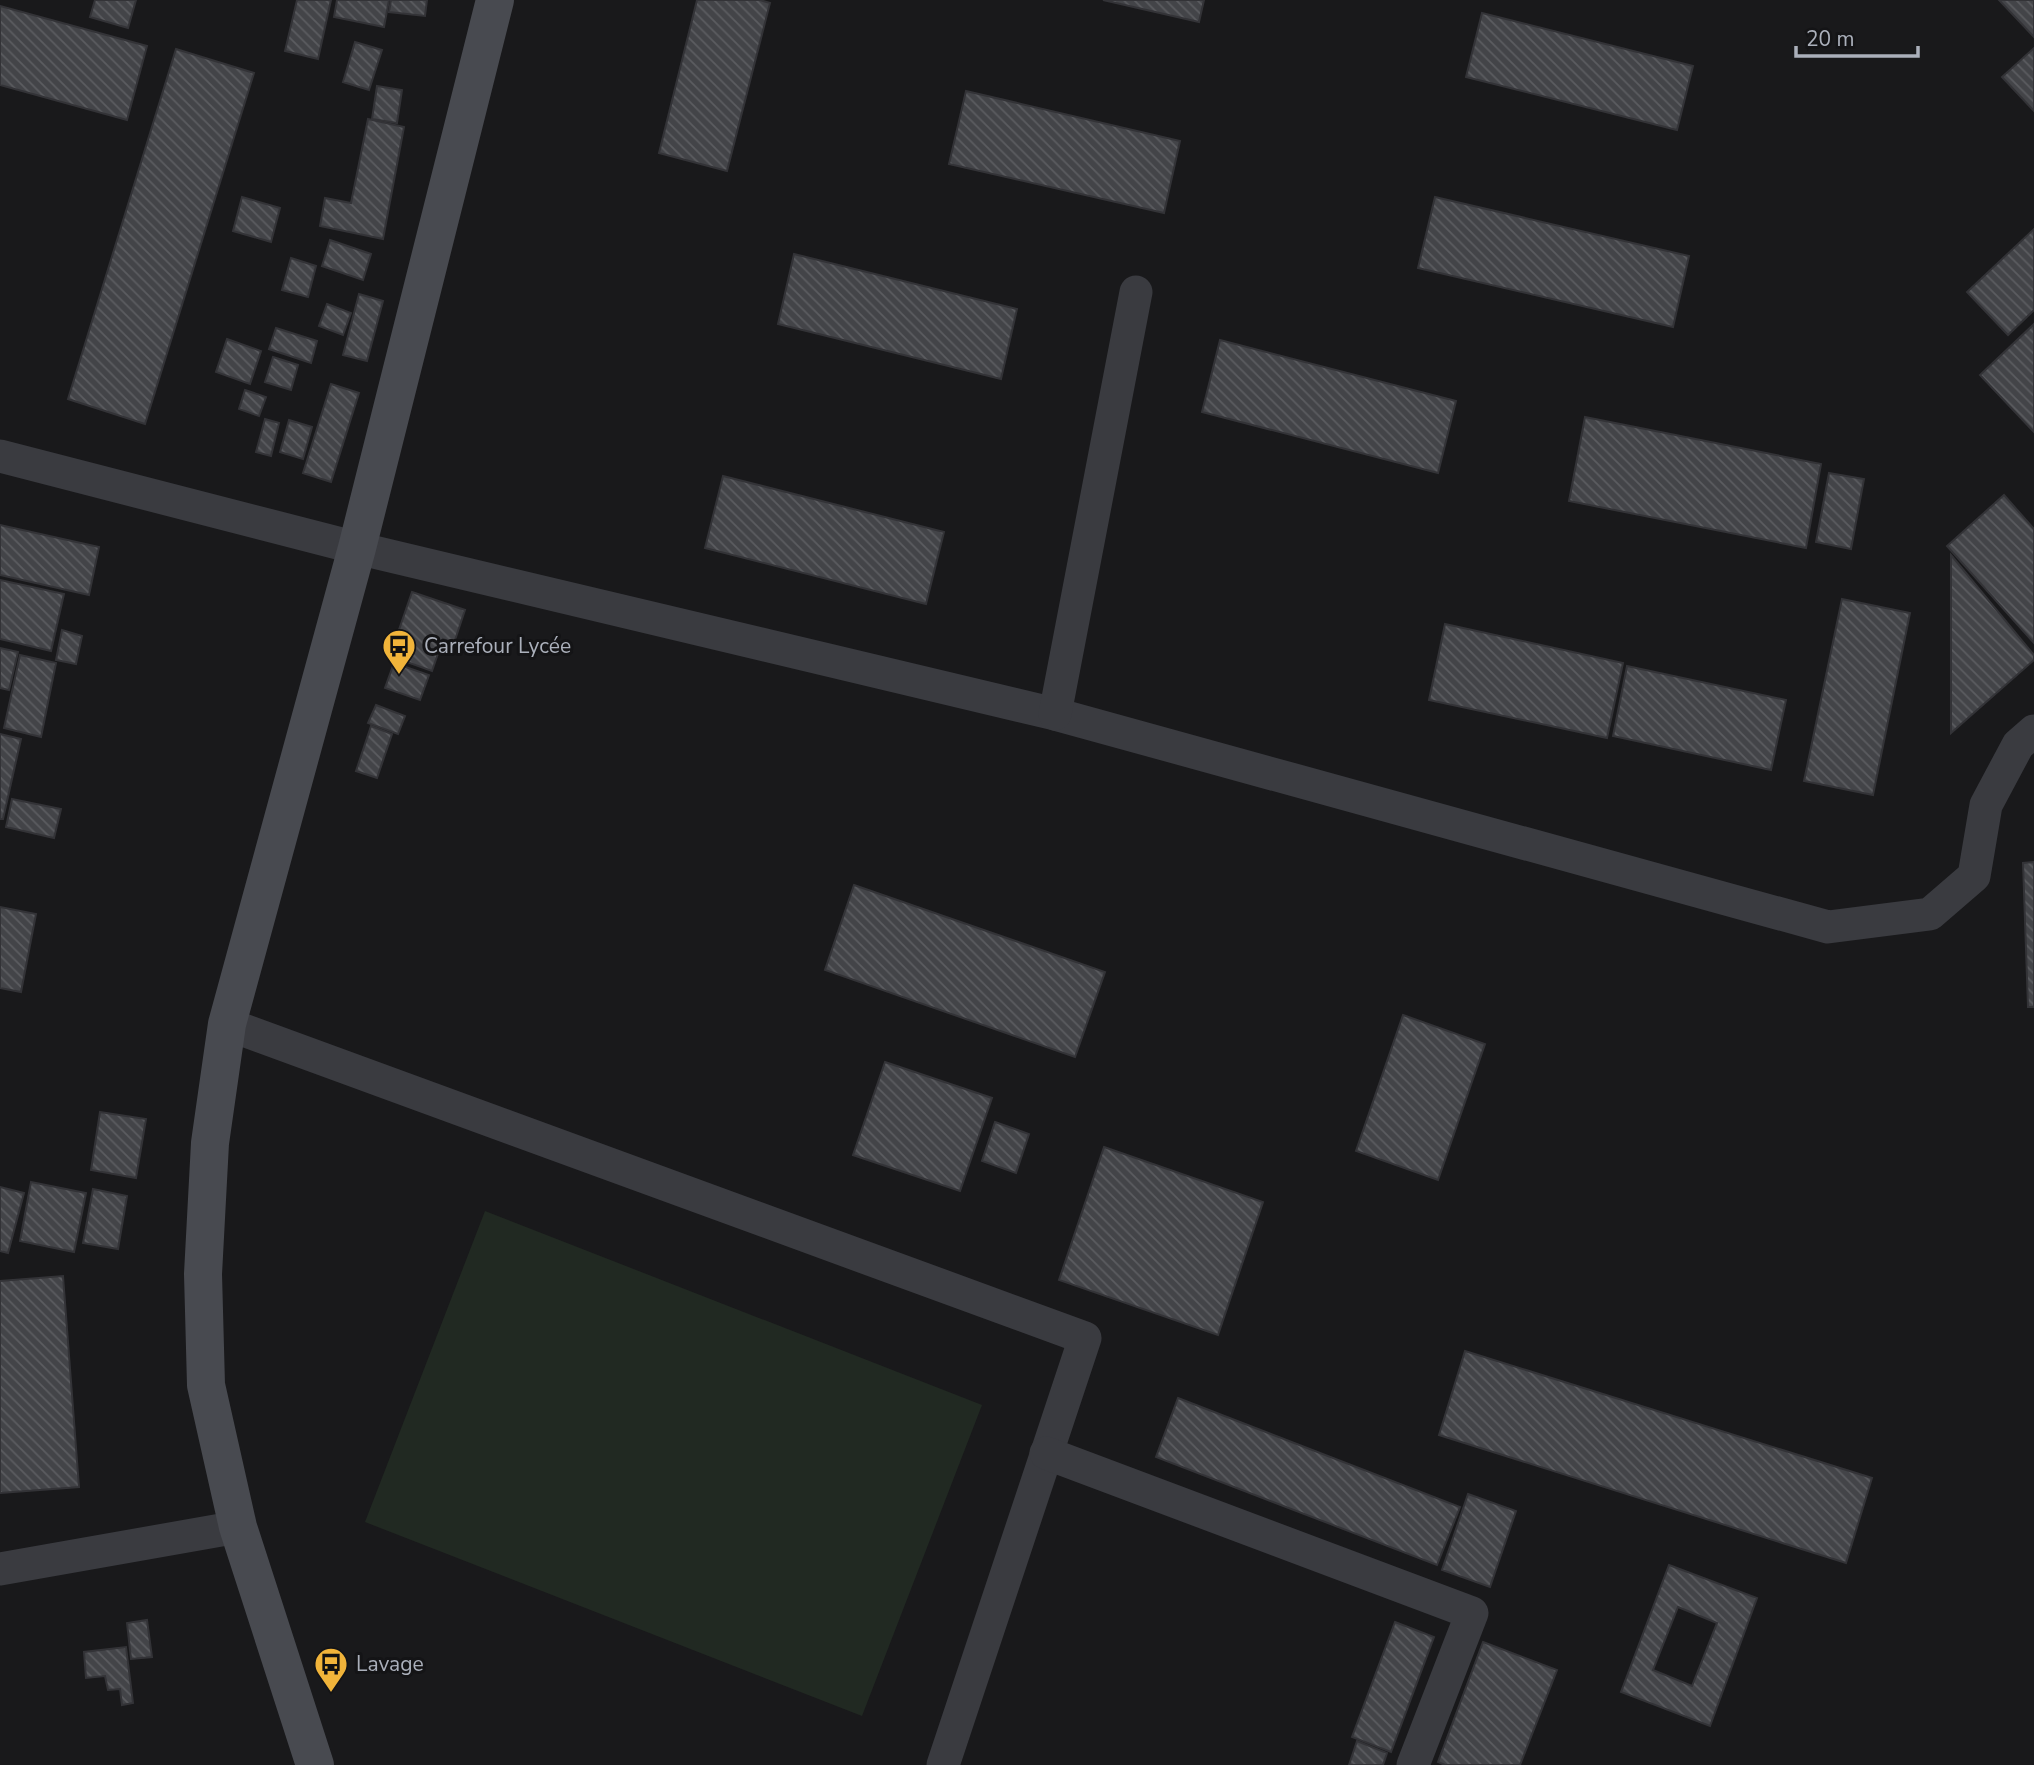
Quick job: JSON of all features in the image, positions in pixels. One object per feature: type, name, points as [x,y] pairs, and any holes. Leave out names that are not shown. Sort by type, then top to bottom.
[{"type":"street","points":[[314,1765],[238,1527],[206,1385],[203,1274],[210,1143],[227,1024],[357,548],[495,0]]},
{"type":"street","points":[[1055,714],[1136,292]]},
{"type":"street","points":[[0,456],[357,548],[1055,714],[1828,928],[1930,914],[1974,876],[1986,805],[2018,745],[2034,731]]},
{"type":"street","points":[[227,1024],[1084,1338],[943,1765]]},
{"type":"street","points":[[1046,1453],[1472,1613],[1413,1765]]},
{"type":"street","points":[[0,1569],[238,1527]]},
{"type":"shaded area","points":[[485,1211],[982,1405],[862,1716],[365,1522]]},
{"type":"building","points":[[95,0],[136,0],[128,28],[90,17]]},
{"type":"building","points":[[297,0],[331,0],[318,59],[285,51]]},
{"type":"building","points":[[337,0],[389,0],[384,27],[334,17]]},
{"type":"building","points":[[391,0],[427,0],[425,16],[389,12]]},
{"type":"building","points":[[697,0],[760,0],[770,3],[727,171],[659,153]]},
{"type":"building","points":[[1103,0],[1204,0],[1199,22]]},
{"type":"building","points":[[1999,0],[2034,0],[2034,37]]},
{"type":"building","points":[[0,6],[147,46],[127,120],[0,85]]},
{"type":"building","points":[[1482,13],[1693,66],[1677,130],[1466,77]]},
{"type":"building","points":[[355,42],[382,50],[369,90],[343,82]]},
{"type":"building","points":[[2034,48],[2034,111],[2002,77]]},
{"type":"building","points":[[176,49],[254,73],[145,424],[68,399]]},
{"type":"building","points":[[377,86],[402,90],[397,123],[372,119]]},
{"type":"building","points":[[966,91],[1180,141],[1164,213],[949,164]]},
{"type":"building","points":[[368,119],[404,127],[383,239],[320,226],[325,198],[351,203]]},
{"type":"building","points":[[242,197],[280,208],[271,242],[233,231]]},
{"type":"building","points":[[1435,197],[1689,256],[1673,327],[1418,268]]},
{"type":"building","points":[[2034,229],[2034,310],[2008,335],[1967,292]]},
{"type":"building","points":[[330,240],[371,254],[363,280],[322,266]]},
{"type":"building","points":[[794,254],[1017,309],[1001,379],[778,324]]},
{"type":"building","points":[[291,258],[316,266],[308,297],[282,290]]},
{"type":"building","points":[[359,294],[383,301],[367,361],[343,355]]},
{"type":"building","points":[[327,304],[351,313],[343,335],[319,326]]},
{"type":"building","points":[[2034,324],[2034,432],[1980,375]]},
{"type":"building","points":[[276,328],[317,341],[311,363],[269,349]]},
{"type":"building","points":[[227,339],[261,351],[250,384],[216,372]]},
{"type":"building","points":[[1220,340],[1456,401],[1438,473],[1202,412]]},
{"type":"building","points":[[273,357],[298,365],[291,390],[265,382]]},
{"type":"building","points":[[331,384],[359,393],[331,482],[303,473]]},
{"type":"building","points":[[245,390],[266,397],[259,416],[239,409]]},
{"type":"building","points":[[1585,417],[1821,464],[1806,548],[1569,501]]},
{"type":"building","points":[[265,419],[279,423],[271,456],[256,452]]},
{"type":"building","points":[[289,420],[312,427],[303,459],[280,452]]},
{"type":"building","points":[[1829,473],[1864,479],[1851,549],[1816,542]]},
{"type":"building","points":[[723,476],[944,532],[926,604],[705,548]]},
{"type":"building","points":[[2004,495],[2034,529],[2034,643],[1947,546]]},
{"type":"building","points":[[0,525],[99,547],[89,595],[0,575]]},
{"type":"building","points":[[1951,555],[2034,655],[2034,660],[1951,733]]},
{"type":"building","points":[[0,580],[64,594],[51,651],[0,639]]},
{"type":"building","points":[[412,592],[465,610],[454,643],[443,639],[432,671],[390,656]]},
{"type":"building","points":[[1842,599],[1910,613],[1873,795],[1804,781]]},
{"type":"building","points":[[1445,624],[1623,663],[1607,738],[1429,700]]},
{"type":"building","points":[[62,630],[82,636],[76,664],[56,660]]},
{"type":"building","points":[[0,648],[18,652],[9,690],[0,688]]},
{"type":"building","points":[[20,655],[56,663],[41,737],[4,728]]},
{"type":"building","points":[[394,663],[429,675],[420,700],[385,688]]},
{"type":"building","points":[[1627,666],[1786,700],[1771,770],[1613,736]]},
{"type":"building","points":[[376,705],[405,716],[398,734],[368,723]]},
{"type":"building","points":[[371,726],[392,734],[377,778],[356,771]]},
{"type":"building","points":[[0,734],[21,739],[3,819],[0,819]]},
{"type":"building","points":[[12,799],[61,809],[54,838],[6,827]]},
{"type":"building","points":[[2034,862],[2034,1007],[2028,1007],[2023,863]]},
{"type":"building","points":[[854,885],[1105,972],[1075,1057],[825,970]]},
{"type":"building","points":[[0,907],[36,914],[21,992],[0,988]]},
{"type":"building","points":[[1403,1015],[1485,1044],[1438,1180],[1356,1151]]},
{"type":"building","points":[[885,1062],[992,1098],[960,1191],[853,1155]]},
{"type":"building","points":[[100,1112],[146,1119],[136,1178],[91,1170]]},
{"type":"building","points":[[995,1122],[1029,1134],[1016,1173],[982,1161]]},
{"type":"building","points":[[1104,1147],[1263,1202],[1218,1335],[1059,1280]]},
{"type":"building","points":[[31,1182],[86,1193],[74,1252],[20,1241]]},
{"type":"building","points":[[0,1187],[24,1193],[8,1253],[0,1251]]},
{"type":"building","points":[[93,1189],[127,1196],[118,1249],[83,1243]]},
{"type":"building","points":[[63,1276],[79,1487],[0,1493],[0,1281]]},
{"type":"building","points":[[1465,1351],[1872,1478],[1846,1563],[1439,1435]]},
{"type":"building","points":[[1178,1398],[1460,1507],[1437,1565],[1156,1457]]},
{"type":"building","points":[[1468,1494],[1516,1511],[1490,1587],[1442,1570]]},
{"type":"building","points":[[1669,1565],[1757,1598],[1710,1726],[1621,1692]],"holes":[[[1678,1607],[1717,1623],[1692,1686],[1653,1670]]]},
{"type":"building","points":[[147,1620],[152,1657],[131,1659],[127,1623]]},
{"type":"building","points":[[1395,1622],[1434,1637],[1391,1752],[1352,1737]]},
{"type":"building","points":[[1483,1642],[1557,1670],[1520,1765],[1445,1765],[1438,1762]]},
{"type":"building","points":[[126,1647],[133,1703],[122,1705],[120,1689],[108,1690],[105,1676],[86,1678],[84,1652]]},
{"type":"building","points":[[1357,1741],[1387,1753],[1383,1765],[1349,1765]]},
{"type":"place","name":"Carrefour Lycée","points":[[399,676]]},
{"type":"place","name":"Lavage","points":[[331,1694]]}]
